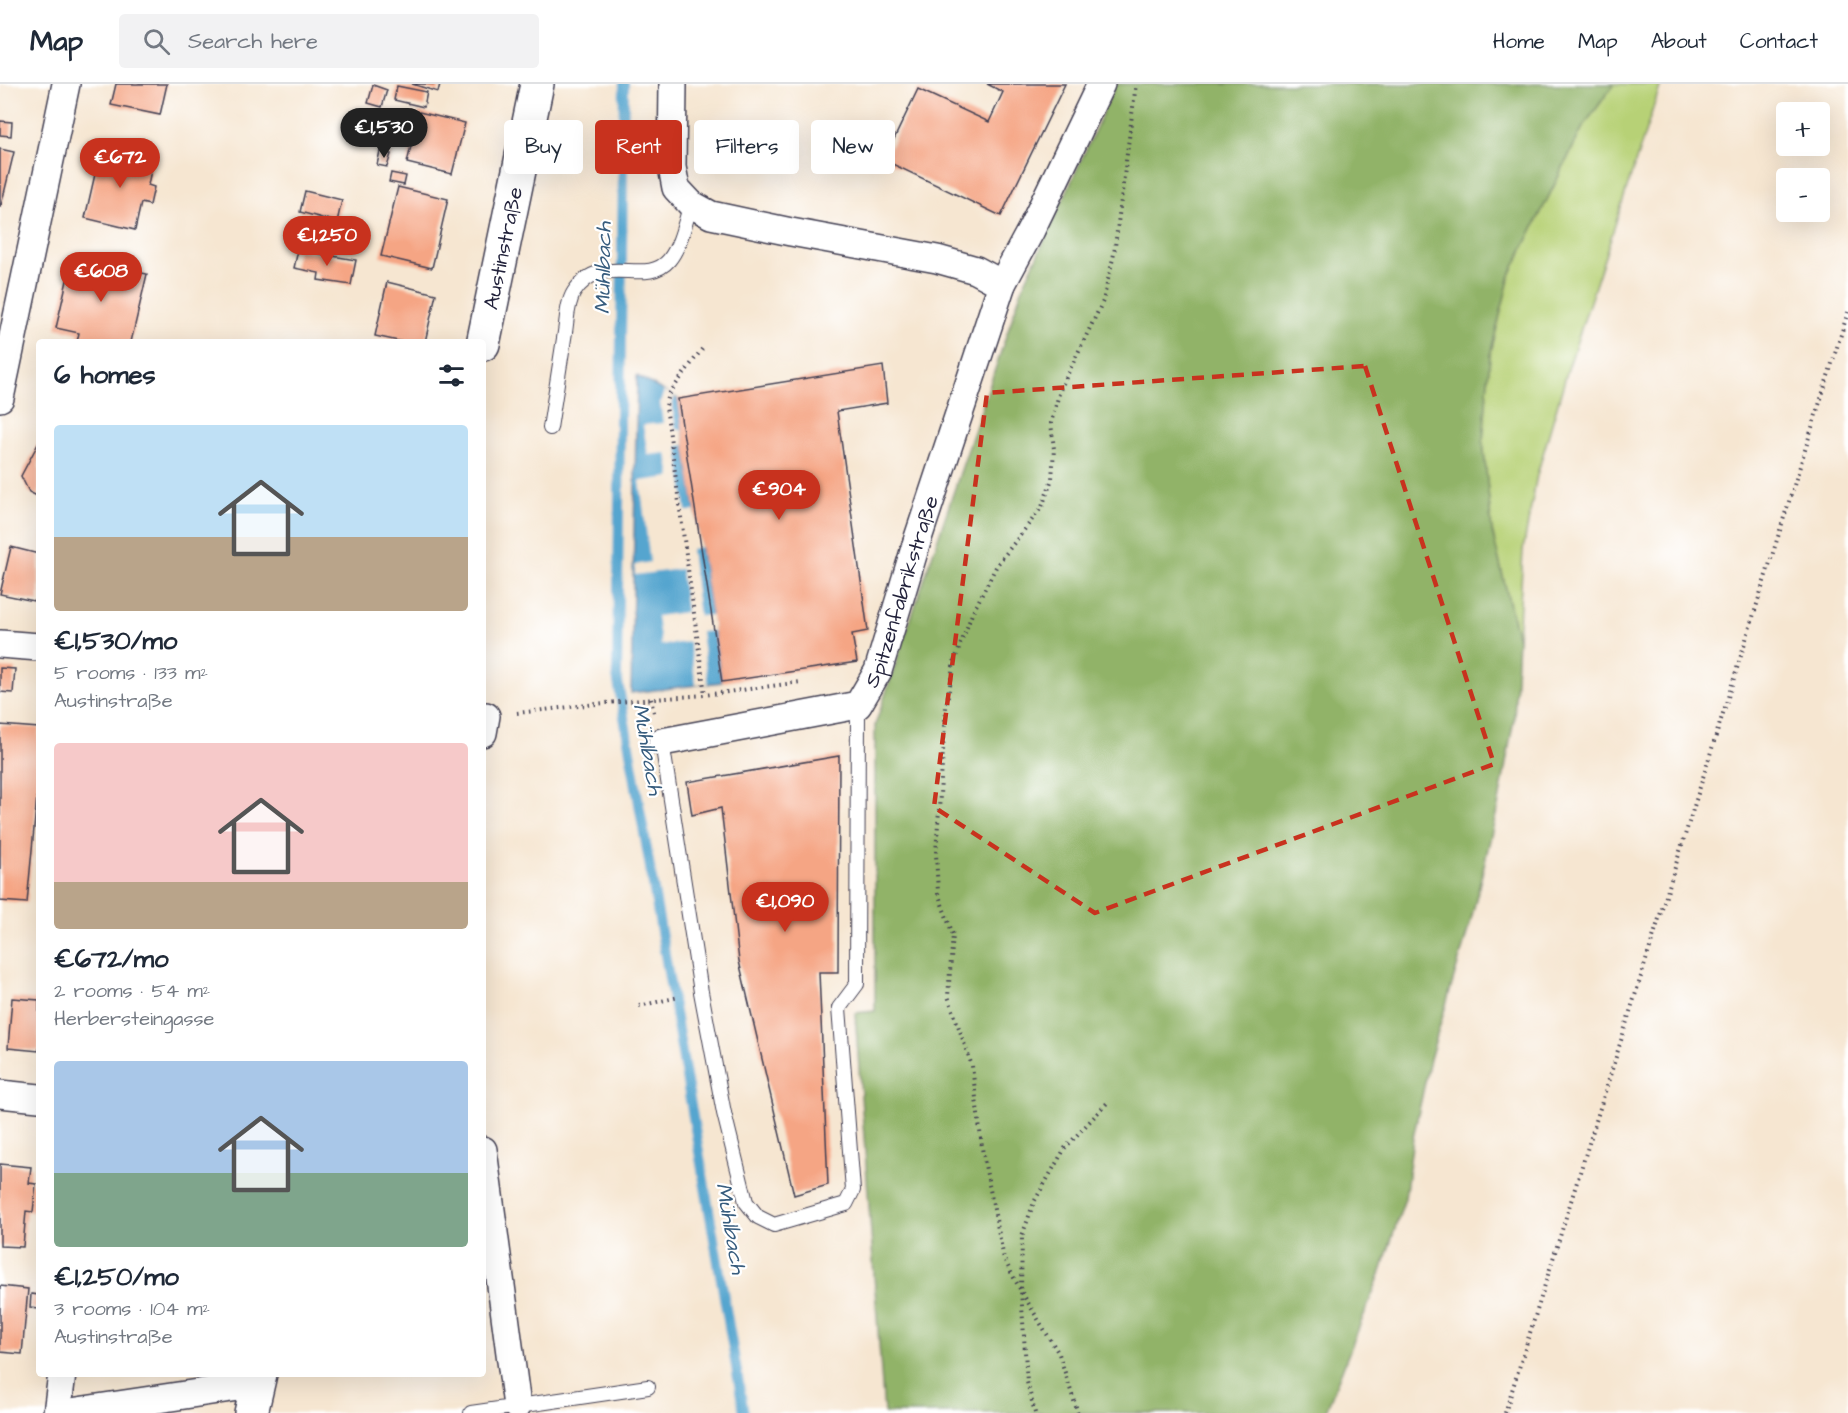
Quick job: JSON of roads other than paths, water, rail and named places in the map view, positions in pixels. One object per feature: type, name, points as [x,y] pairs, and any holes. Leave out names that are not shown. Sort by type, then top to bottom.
[{"type":"main road","name":"Austinstraße","points":[[484,339],[537,84]]},
{"type":"street","points":[[0,398],[66,84]]},
{"type":"street","points":[[673,84],[672,167],[676,188],[691,204],[711,215],[937,259],[976,270],[1002,284]]},
{"type":"street","name":"Spitzenfabrikstraße","points":[[662,742],[858,705],[878,671],[922,526],[1002,284],[1031,230],[1101,84]]},
{"type":"street","points":[[0,644],[36,647]]},
{"type":"street","points":[[0,1094],[36,1098]]},
{"type":"street","points":[[486,1173],[517,1406]]},
{"type":"street","points":[[57,1413],[62,1377]]},
{"type":"street","points":[[64,1413],[256,1390]]},
{"type":"lane","points":[[550,428],[573,294],[591,274],[602,271],[645,271],[661,266],[669,260],[679,242],[691,204]]},
{"type":"lane","points":[[662,742],[700,992],[724,1113],[746,1202],[758,1217],[774,1225],[846,1204],[853,1190],[839,1008],[857,984],[858,705]]},
{"type":"lane","points":[[471,1413],[648,1387]]},
{"type":"water","points":[[637,376],[678,399],[722,682],[631,693]]},
{"type":"waterway","name":"Mühlbach","points":[[624,84],[617,676],[744,1413]]}]
